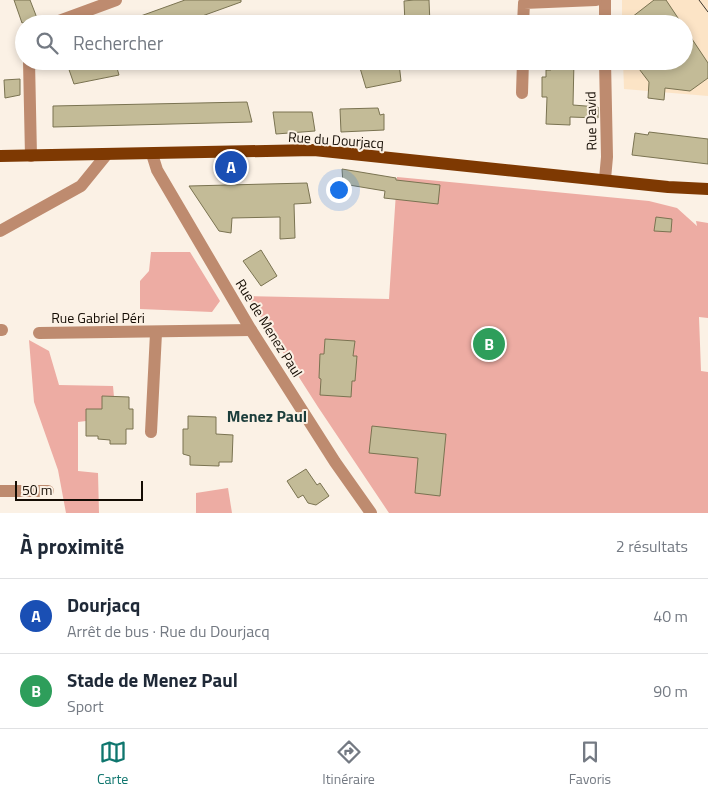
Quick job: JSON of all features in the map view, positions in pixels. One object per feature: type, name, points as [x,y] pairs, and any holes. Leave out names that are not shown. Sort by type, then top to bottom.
[{"type":"main road","name":"Rue du Dourjacq","points":[[0,156],[314,150],[668,187],[708,189]]},
{"type":"main road","name":"Rue du Dourjacq","points":[[668,187],[708,198]]},
{"type":"street","points":[[75,15],[116,0]]},
{"type":"street","points":[[523,15],[524,3],[596,0]]},
{"type":"street","points":[[605,0],[605,15]]},
{"type":"street","points":[[29,70],[31,156]]},
{"type":"street","points":[[522,92],[523,70]]},
{"type":"street","name":"Rue David","points":[[605,179],[607,157],[606,70]]},
{"type":"street","points":[[0,231],[81,186],[107,154]]},
{"type":"street","name":"Rue de Menez Paul","points":[[152,154],[157,170],[251,330],[335,462],[371,513]]},
{"type":"street","name":"Rue Gabriel Péri","points":[[39,333],[156,333],[251,330]]},
{"type":"street","name":"Rue Gabriel Péri","points":[[151,432],[156,333]]},
{"type":"street","points":[[0,491],[48,491]]},
{"type":"shaded area","points":[[622,0],[708,0],[708,96],[624,89],[623,70],[693,70],[693,15],[622,15]]},
{"type":"shaded area","points":[[397,177],[649,201],[677,208],[697,226],[696,221],[708,223],[708,318],[699,317],[701,371],[708,372],[708,513],[389,513],[247,296],[389,299]]},
{"type":"shaded area","points":[[151,252],[190,252],[220,301],[212,312],[140,309],[140,281],[149,271]]},
{"type":"shaded area","points":[[29,340],[49,351],[59,385],[113,386],[114,397],[102,396],[102,409],[86,409],[86,421],[78,422],[78,471],[98,473],[99,513],[66,513],[58,470],[34,402]]},
{"type":"shaded area","points":[[228,488],[232,513],[196,513],[196,493]]},
{"type":"building","points":[[14,0],[30,0],[36,15],[19,15]]},
{"type":"building","points":[[185,0],[241,0],[241,2],[205,15],[143,15]]},
{"type":"building","points":[[429,0],[430,15],[405,15],[404,1]]},
{"type":"building","points":[[654,0],[666,0],[676,15],[635,15]]},
{"type":"building","points":[[693,40],[708,63],[708,78],[690,91],[665,88],[664,100],[648,98],[649,82],[640,70],[693,70]]},
{"type":"building","points":[[69,70],[118,70],[119,75],[74,84]]},
{"type":"building","points":[[361,70],[400,70],[401,81],[366,88]]},
{"type":"building","points":[[546,70],[574,70],[573,105],[598,107],[598,118],[570,117],[570,125],[546,124],[547,97],[542,97],[542,77],[546,77]]},
{"type":"building","points":[[20,79],[20,95],[5,98],[4,80]]},
{"type":"building","points":[[247,102],[252,122],[53,127],[53,106]]},
{"type":"building","points":[[378,108],[380,115],[384,114],[384,130],[341,132],[340,109]]},
{"type":"building","points":[[273,112],[312,112],[315,131],[276,134]]},
{"type":"building","points":[[649,132],[708,139],[708,164],[632,155],[635,133],[648,135]]},
{"type":"building","points":[[342,169],[396,178],[396,180],[440,185],[438,204],[384,198],[385,191],[343,184]]},
{"type":"building","points":[[307,183],[311,203],[294,204],[295,238],[280,239],[280,217],[232,218],[231,233],[219,231],[189,186]]},
{"type":"building","points":[[656,217],[672,219],[671,232],[654,231]]},
{"type":"building","points":[[261,250],[277,276],[261,286],[243,261]]},
{"type":"building","points":[[325,339],[355,341],[353,356],[357,356],[355,381],[352,381],[351,397],[320,395],[320,354],[324,354]]},
{"type":"building","points":[[102,396],[129,397],[129,409],[133,409],[133,429],[126,429],[126,444],[110,444],[110,440],[98,439],[98,436],[86,436],[86,409],[102,409]]},
{"type":"building","points":[[188,416],[216,417],[216,434],[233,435],[232,462],[219,462],[219,466],[190,465],[190,456],[183,454],[183,429],[188,429]]},
{"type":"building","points":[[372,426],[446,434],[440,496],[415,493],[418,458],[369,453]]},
{"type":"building","points":[[306,469],[317,485],[320,483],[329,496],[316,505],[308,503],[303,495],[298,498],[287,481]]},
{"type":"tram line","points":[[699,0],[708,12]]},
{"type":"place","name":"Dourjacq","points":[[231,167]]},
{"type":"place","name":"Stade de Menez Paul","points":[[489,344]]},
{"type":"district","name":"Menez Paul","points":[[267,416]]}]
